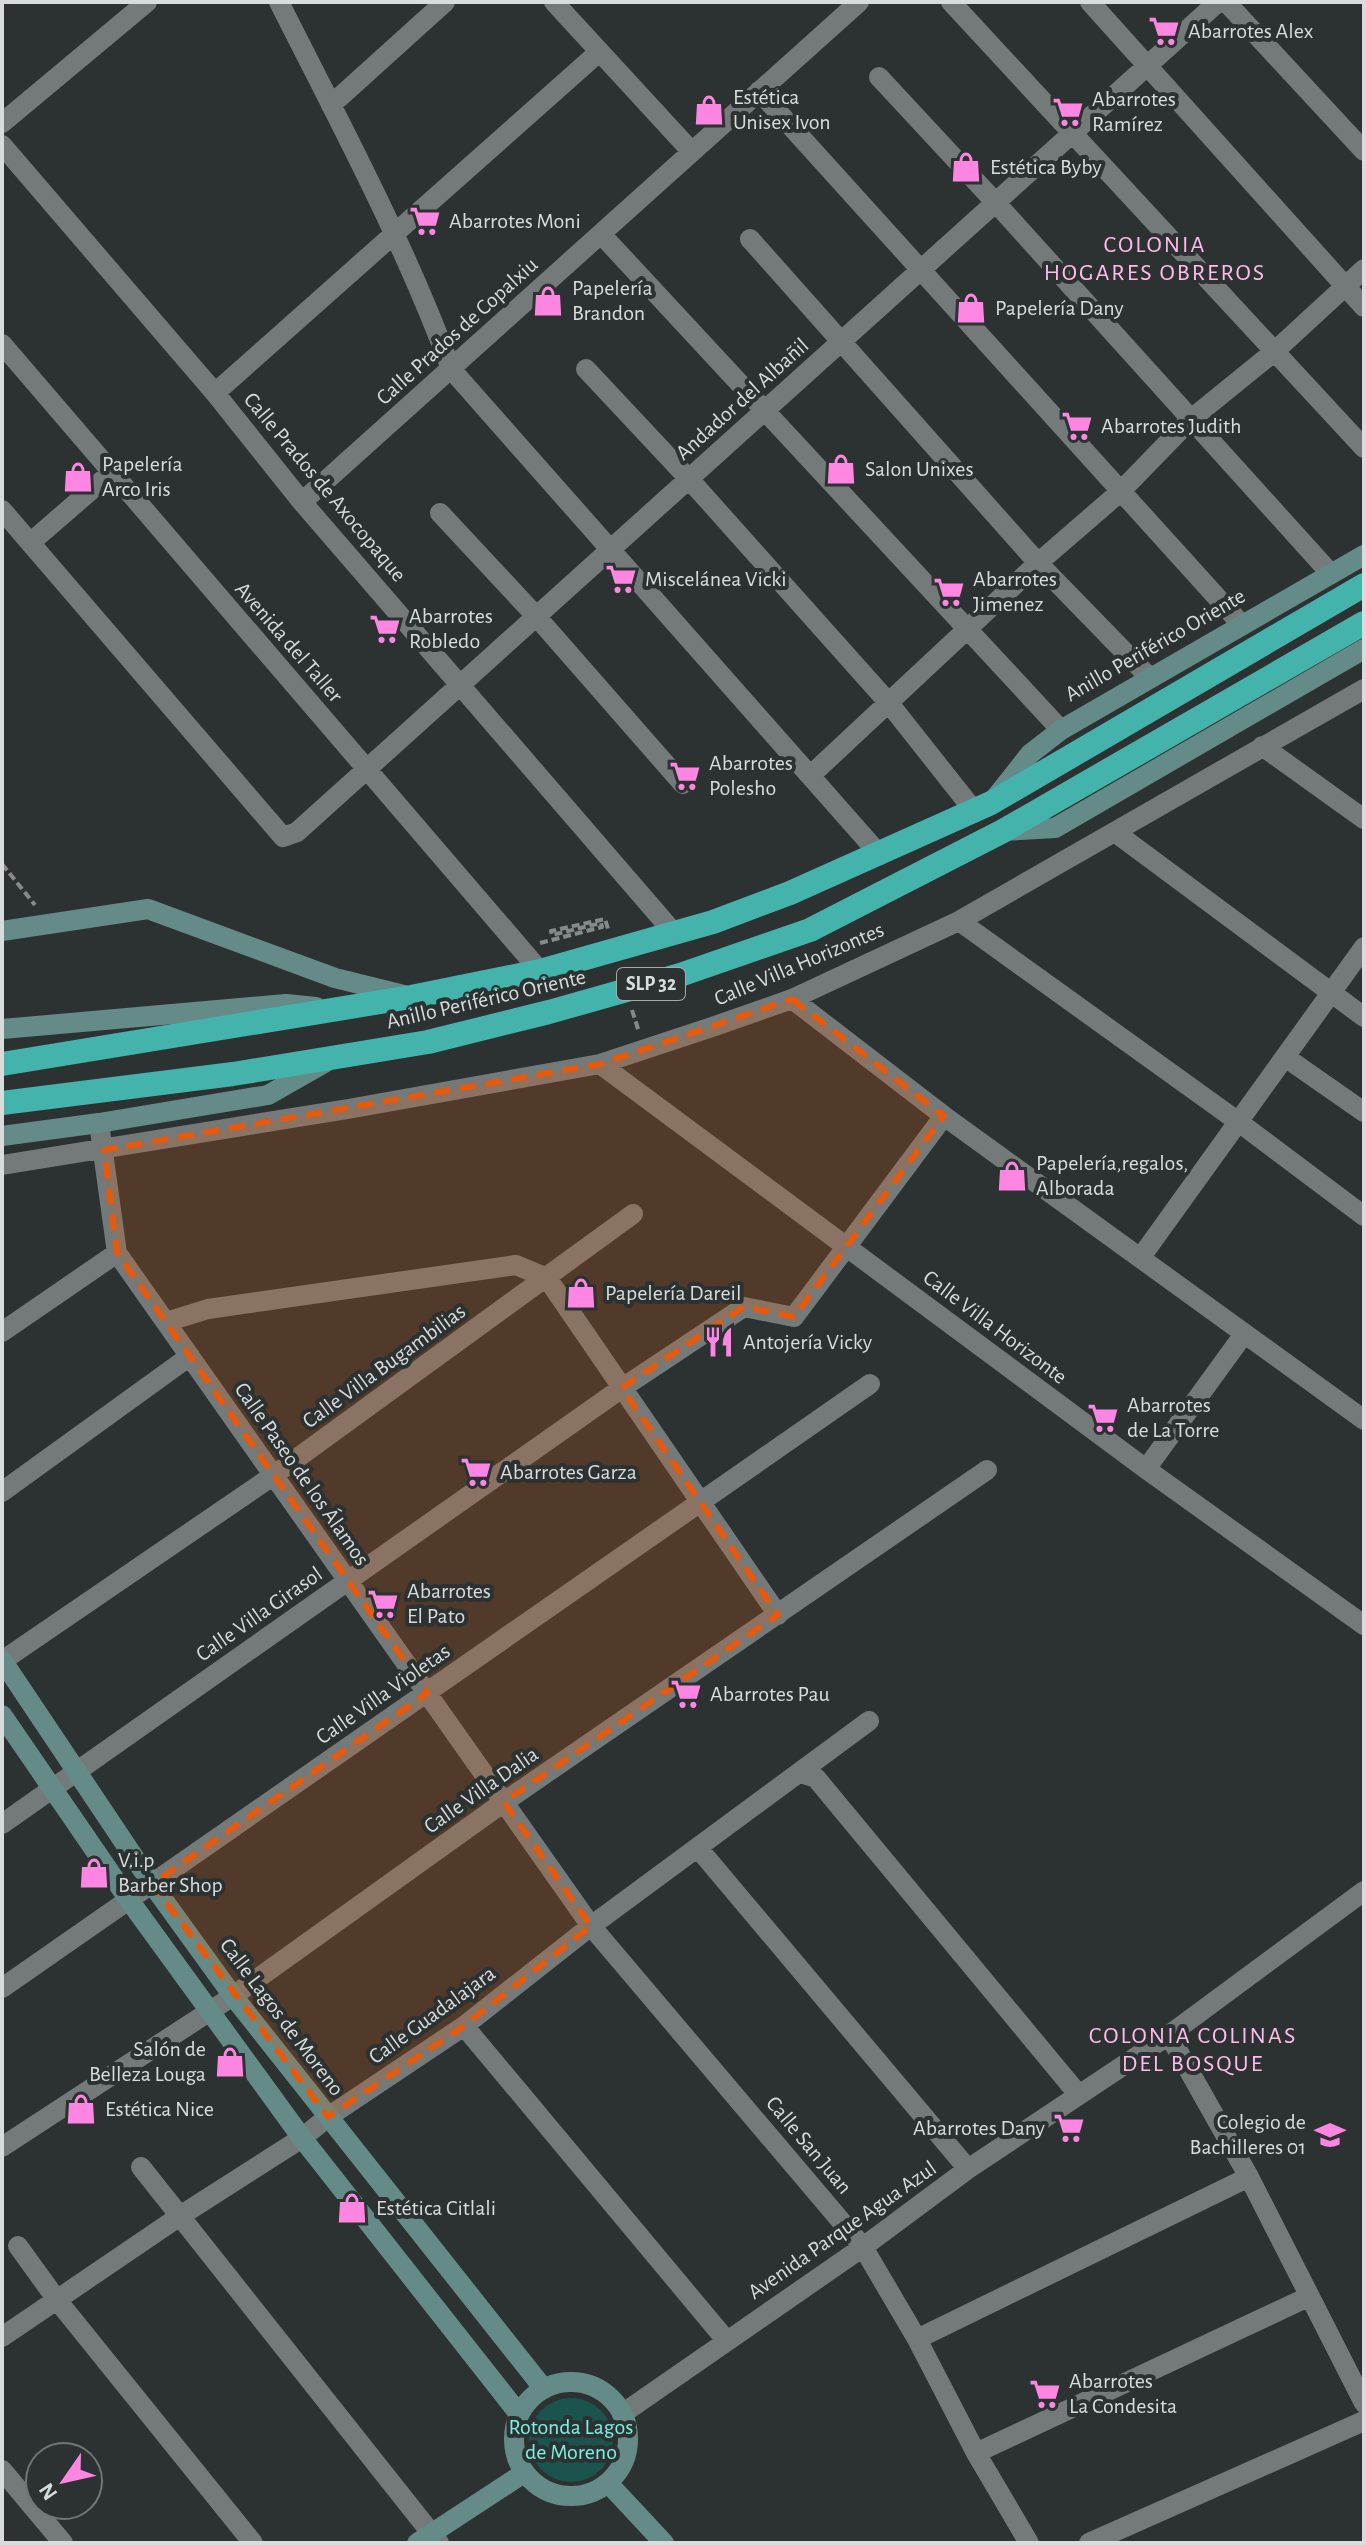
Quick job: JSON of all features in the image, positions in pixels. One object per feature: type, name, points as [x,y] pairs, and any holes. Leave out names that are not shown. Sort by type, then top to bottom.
[{"type":"highway","name":"Anillo Periférico Oriente","points":[[2,1064],[411,997],[540,971],[713,922],[880,855],[983,808],[1364,585]]},
{"type":"highway","name":"Anillo Periférico Oriente","points":[[2,1103],[331,1059],[443,1038],[680,975],[810,930],[1003,831],[1364,623]]},
{"type":"street","points":[[2,123],[147,2]]},
{"type":"street","points":[[279,2],[424,296],[451,369],[880,855]]},
{"type":"street","points":[[331,105],[445,2]]},
{"type":"street","points":[[554,2],[692,152]]},
{"type":"street","name":"Calle Prados de Copalxiu","points":[[302,502],[859,2]]},
{"type":"street","points":[[951,2],[1364,448]]},
{"type":"street","points":[[1090,2],[1364,307]]},
{"type":"street","name":"Andador del Albañil","points":[[30,543],[283,837],[297,832],[1218,2]]},
{"type":"street","points":[[1226,2],[1364,151]]},
{"type":"street","points":[[215,393],[599,52]]},
{"type":"street","points":[[879,77],[1331,574]]},
{"type":"street","points":[[759,91],[1242,625]]},
{"type":"street","name":"Calle Prados de Axocopaque","points":[[2,145],[215,393],[302,502],[674,933]]},
{"type":"street","points":[[601,234],[1061,730]]},
{"type":"street","points":[[750,239],[1038,563],[1149,677]]},
{"type":"street","points":[[811,775],[1038,563],[1120,492],[1190,420],[1275,351],[1364,269]]},
{"type":"street","name":"Avenida del Taller","points":[[2,344],[540,971]]},
{"type":"street","points":[[586,369],[689,479],[983,808]]},
{"type":"street","points":[[2,510],[30,543],[112,472]]},
{"type":"street","points":[[440,513],[536,616],[683,784]]},
{"type":"street","name":"Anillo Periférico Oriente","points":[[983,808],[1030,754],[1061,730],[1364,555]]},
{"type":"street","name":"Anillo Periférico Oriente","points":[[1003,831],[1055,828],[1364,649]]},
{"type":"street","name":"Calle Villa Horizontes","points":[[2,1165],[600,1064],[792,999],[959,921],[1364,689]]},
{"type":"street","points":[[1262,746],[1364,819]]},
{"type":"street","points":[[1116,833],[1364,1017]]},
{"type":"street","name":"Anillo Periférico Oriente","points":[[2,931],[148,909],[335,978],[411,997]]},
{"type":"street","points":[[959,921],[1364,1216]]},
{"type":"street","points":[[1141,1257],[1364,947]]},
{"type":"street","points":[[792,999],[944,1116],[1364,1420]]},
{"type":"street","name":"Anillo Periférico Oriente","points":[[2,1029],[286,1004],[336,1009]]},
{"type":"street","points":[[1285,1057],[1364,1112]]},
{"type":"street","name":"Anillo Periférico Oriente","points":[[2,1136],[268,1095],[331,1059]]},
{"type":"street","name":"Calle Villa Horizonte","points":[[600,1064],[1146,1469],[1364,1625]]},
{"type":"street","points":[[846,1245],[944,1116]]},
{"type":"street","name":"Calle Paseo de los Álamos","points":[[99,1123],[117,1253],[591,1926]]},
{"type":"street","name":"Calle Villa Bugambilias","points":[[2,1661],[274,1475],[633,1214]]},
{"type":"street","name":"Calle Villa Girasol","points":[[2,1824],[622,1388],[744,1307],[794,1317],[846,1245]]},
{"type":"street","points":[[2,1332],[117,1253]]},
{"type":"street","points":[[166,1322],[208,1309],[516,1265],[547,1278],[778,1615]]},
{"type":"street","points":[[1146,1469],[1244,1334]]},
{"type":"street","points":[[2,1492],[190,1356]]},
{"type":"street","name":"Calle Villa Violetas","points":[[2,1988],[870,1384]]},
{"type":"street","name":"Calle Villa Dalia","points":[[2,2147],[233,1996],[504,1802],[987,1470]]},
{"type":"street","name":"Calle Lagos de Moreno","points":[[2,1661],[152,1884],[233,1996],[544,2389]]},
{"type":"street","points":[[2,1715],[208,2011],[302,2138],[519,2414]]},
{"type":"street","name":"Calle Guadalajara","points":[[2,2337],[180,2216],[302,2138],[328,2117],[464,2026],[591,1926],[869,1721]]},
{"type":"street","points":[[801,1773],[816,1778],[1078,2094]]},
{"type":"street","points":[[698,1848],[968,2169]]},
{"type":"street","name":"Avenida Parque Agua Azul","points":[[622,2414],[863,2247],[968,2169],[1169,2035],[1364,1891]]},
{"type":"street","name":"Calle San Juan","points":[[591,1926],[863,2247],[1029,2543]]},
{"type":"street","points":[[464,2026],[726,2340]]},
{"type":"street","points":[[1169,2035],[1249,2177],[1364,2403]]},
{"type":"street","points":[[141,2167],[429,2540],[524,2473]]},
{"type":"street","points":[[917,2339],[1249,2177]]},
{"type":"street","points":[[18,2246],[57,2300],[253,2543]]},
{"type":"street","points":[[976,2453],[1308,2297]]},
{"type":"street","points":[[561,2383],[579,2383],[596,2388],[611,2399],[622,2414],[627,2432],[627,2451],[620,2469],[608,2483],[592,2493],[555,2494],[538,2486],[524,2473],[517,2459],[514,2429],[519,2414],[529,2399],[544,2389],[561,2383]]},
{"type":"street","points":[[1089,2543],[1364,2421]]},
{"type":"street","points":[[2,2470],[63,2543]]},
{"type":"street","points":[[608,2483],[664,2543]]},
{"type":"path","points":[[2,864],[49,923]]},
{"type":"path","points":[[520,948],[602,927],[601,923],[552,935],[551,931],[605,919]]},
{"type":"highlighted area","points":[[792,999],[944,1116],[794,1317],[744,1307],[622,1388],[778,1615],[504,1802],[591,1926],[464,2026],[328,2117],[152,1884],[427,1693],[117,1253],[104,1150],[600,1064]]},
{"type":"green space","name":"Rotonda Lagos de Moreno","points":[[571,2398],[587,2401],[601,2410],[610,2424],[613,2440],[610,2456],[601,2470],[587,2479],[571,2482],[555,2479],[541,2470],[532,2456],[529,2440],[532,2424],[541,2410],[555,2401]]},
{"type":"place","name":"Abarrotes Alex","points":[[1164,31]]},
{"type":"place","name":"Estética Unisex Ivon","points":[[709,110]]},
{"type":"place","name":"Abarrotes Ramírez","points":[[1068,112]]},
{"type":"place","name":"Estética Byby","points":[[966,167]]},
{"type":"place","name":"Abarrotes Moni","points":[[425,221]]},
{"type":"place","name":"Papelería Brandon","points":[[548,301]]},
{"type":"place","name":"Papelería Dany","points":[[971,308]]},
{"type":"place","name":"Abarrotes Judith","points":[[1077,426]]},
{"type":"place","name":"Salon Unixes","points":[[841,469]]},
{"type":"place","name":"Papelería Arco Iris","points":[[78,477]]},
{"type":"place","name":"Miscelánea Vicki","points":[[621,579]]},
{"type":"place","name":"Abarrotes Jimenez","points":[[949,592]]},
{"type":"place","name":"Abarrotes Robledo","points":[[385,629]]},
{"type":"place","name":"Abarrotes Polesho","points":[[685,776]]},
{"type":"place","name":"Papelería,regalos, Alborada","points":[[1012,1176]]},
{"type":"place","name":"Papelería Dareil","points":[[581,1293]]},
{"type":"place","name":"Antojería Vicky","points":[[719,1342]]},
{"type":"place","name":"Abarrotes de La Torre","points":[[1103,1418]]},
{"type":"place","name":"Abarrotes Garza","points":[[476,1472]]},
{"type":"place","name":"Abarrotes El Pato","points":[[383,1604]]},
{"type":"place","name":"Abarrotes Pau","points":[[686,1694]]},
{"type":"place","name":"V.i.p Barber Shop","points":[[94,1873]]},
{"type":"place","name":"Salón de Belleza Louga","points":[[230,2062]]},
{"type":"place","name":"Estética Nice","points":[[81,2109]]},
{"type":"place","name":"Abarrotes Dany","points":[[1069,2128]]},
{"type":"place","name":"Colegio de Bachilleres 01","points":[[1330,2135]]},
{"type":"place","name":"Estética Citlali","points":[[352,2208]]},
{"type":"place","name":"Abarrotes La Condesita","points":[[1045,2394]]},
{"type":"district","name":"COLONIA HOGARES OBREROS","points":[[1155,259]]},
{"type":"district","name":"COLONIA COLINAS DEL BOSQUE","points":[[1193,2050]]}]
